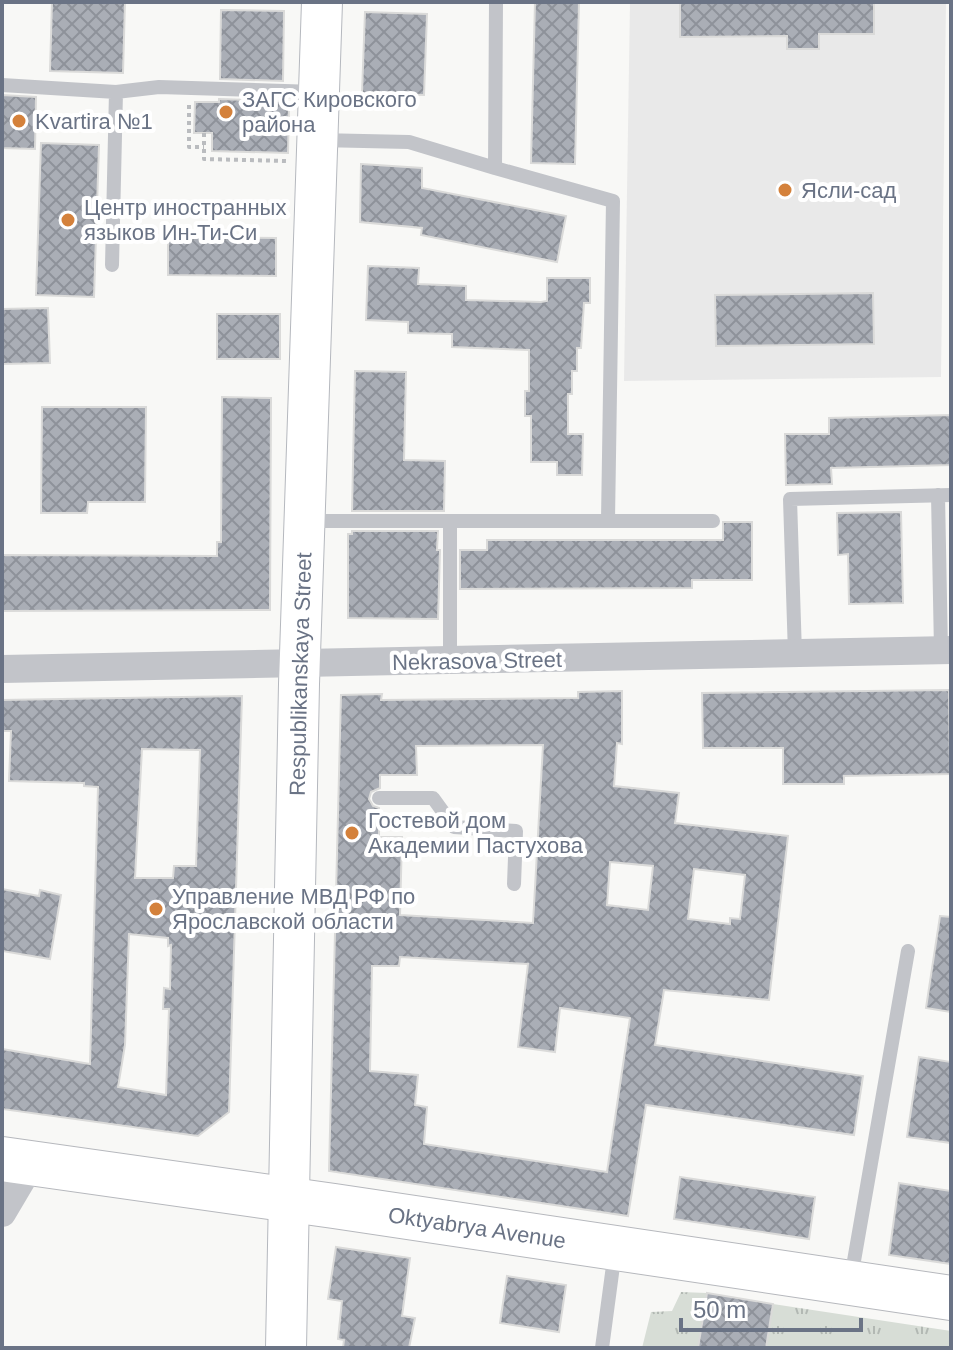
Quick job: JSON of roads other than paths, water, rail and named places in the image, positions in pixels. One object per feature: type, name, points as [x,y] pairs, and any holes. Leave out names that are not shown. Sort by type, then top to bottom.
[{"type":"main road","name":"Respublikanskaya Street","points":[[286,1348],[300,665],[322,2]]},
{"type":"main road","name":"Oktyabrya Avenue","points":[[17,1162],[289,1199],[951,1298]]},
{"type":"street","name":"Nekrasova Street","points":[[2,669],[946,650]]},
{"type":"street","points":[[2,1213],[17,1162]]},
{"type":"lane","points":[[495,168],[496,2]]},
{"type":"lane","points":[[2,85],[116,92],[159,87],[320,92]]},
{"type":"lane","points":[[112,265],[116,92]]},
{"type":"lane","points":[[318,151],[409,142],[613,201],[608,520]]},
{"type":"lane","points":[[795,654],[790,499],[944,495],[946,650]]},
{"type":"lane","points":[[305,521],[713,521]]},
{"type":"lane","points":[[450,521],[450,662]]},
{"type":"lane","points":[[379,798],[433,798],[454,827],[516,831],[514,884]]},
{"type":"lane","points":[[850,1283],[908,951]]},
{"type":"lane","points":[[602,1348],[615,1247]]},
{"type":"place","name":"ЗАГС Кировского района","points":[[226,112]]},
{"type":"place","name":"Kvartira №1","points":[[19,121]]},
{"type":"place","name":"Ясли-сад","points":[[785,190]]},
{"type":"place","name":"Центр иностранных языков Ин-Ти-Си","points":[[68,220]]},
{"type":"place","name":"Гостевой дом Академии Пастухова","points":[[352,833]]},
{"type":"place","name":"Управление МВД РФ по Ярославской области","points":[[156,909]]}]
